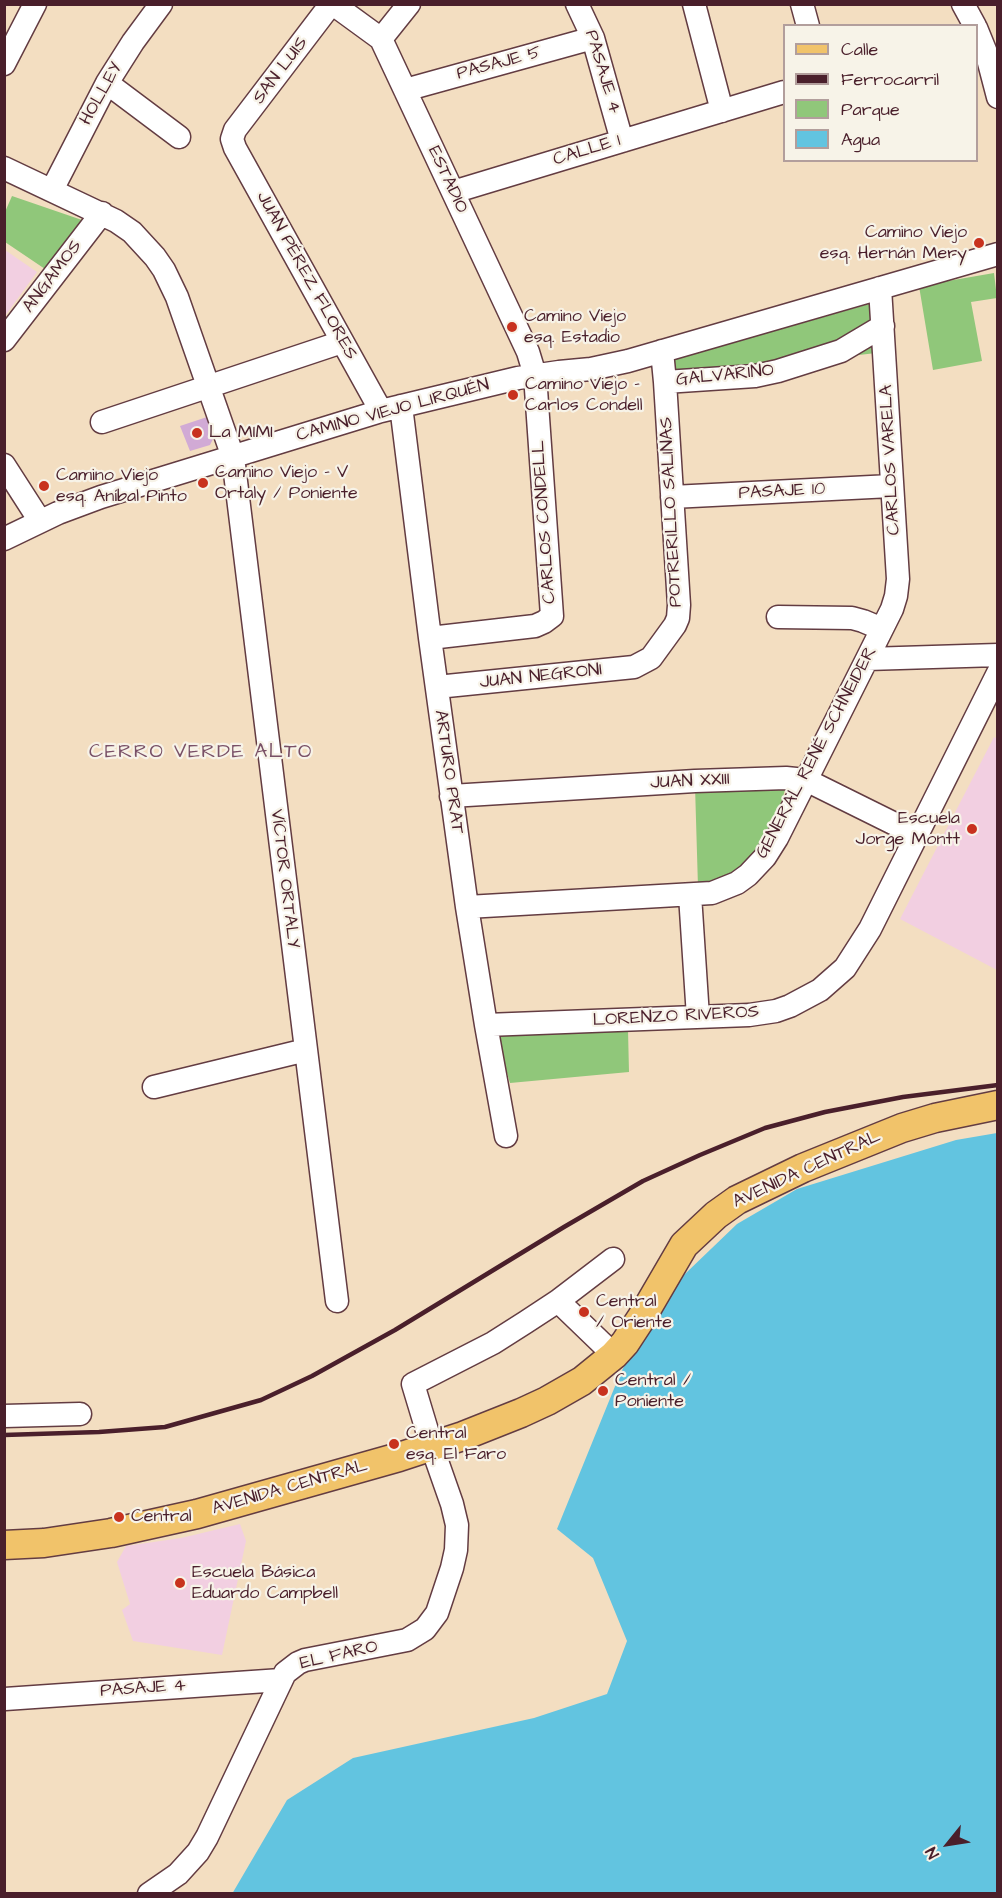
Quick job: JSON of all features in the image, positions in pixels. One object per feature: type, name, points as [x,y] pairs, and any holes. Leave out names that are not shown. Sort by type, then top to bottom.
[{"type":"main road","name":"AVENIDA CENTRAL","points":[[4,1545],[78,1538],[155,1524],[366,1467],[494,1425],[547,1401],[582,1381],[614,1354],[638,1324],[684,1245],[716,1215],[737,1200],[803,1168],[902,1128],[935,1118],[998,1105]]},
{"type":"street","points":[[4,64],[35,4]]},
{"type":"street","name":"HOLLEY","points":[[52,190],[107,83],[161,4]]},
{"type":"street","name":"ESTADIO","points":[[332,4],[381,39],[528,352],[535,375]]},
{"type":"street","name":"SAN LUIS","points":[[232,139],[235,130],[332,4]]},
{"type":"street","points":[[381,39],[409,4]]},
{"type":"street","name":"PASAJE 4","points":[[577,4],[593,38],[622,141]]},
{"type":"street","points":[[694,4],[722,111]]},
{"type":"street","points":[[802,4],[807,24]]},
{"type":"street","points":[[963,4],[974,24]]},
{"type":"street","points":[[978,32],[987,55],[998,97]]},
{"type":"street","name":"PASAJE 5","points":[[405,90],[593,38]]},
{"type":"street","points":[[107,83],[179,137]]},
{"type":"street","name":"CALLE 1","points":[[453,192],[783,92]]},
{"type":"street","name":"JUAN PÉREZ FLORES","points":[[232,139],[342,342],[391,409]]},
{"type":"street","name":"VÍCTOR ORTALY","points":[[4,168],[102,213],[132,232],[146,245],[164,270],[177,297],[233,457],[337,1301]]},
{"type":"street","name":"ANGAMOS","points":[[4,340],[102,213]]},
{"type":"street","name":"CAMINO VIEJO LIRQUÉN","points":[[4,538],[101,497],[391,409],[535,375],[591,369],[662,351],[998,254]]},
{"type":"street","name":"CARLOS VARELA","points":[[880,288],[898,579],[895,600],[882,629]]},
{"type":"street","name":"GALVARINO","points":[[665,382],[755,376],[778,371],[841,351],[882,326]]},
{"type":"street","points":[[102,422],[342,342]]},
{"type":"street","name":"POTRERILLO SALINAS","points":[[645,662],[656,652],[675,625],[679,605],[662,351]]},
{"type":"street","name":"CARLOS CONDELL","points":[[430,638],[535,626],[552,616],[535,375]]},
{"type":"street","name":"ARTURO PRAT","points":[[391,409],[430,638],[467,907],[506,1136]]},
{"type":"street","points":[[4,465],[40,521]]},
{"type":"street","name":"PASAJE 10","points":[[672,497],[891,486]]},
{"type":"street","points":[[778,616],[852,618],[882,629]]},
{"type":"street","name":"GENERAL RENÉ SCHNEIDER","points":[[467,907],[690,895],[712,893],[729,888],[758,865],[777,838],[882,629]]},
{"type":"street","points":[[867,659],[998,655]]},
{"type":"street","name":"JUAN NEGRONI","points":[[437,687],[634,667],[645,662]]},
{"type":"street","name":"LORENZO RIVEROS","points":[[486,1025],[749,1015],[776,1011],[806,999],[845,968],[862,943],[998,673]]},
{"type":"street","name":"JUAN XXIII","points":[[451,796],[695,781],[786,778],[806,780],[917,835]]},
{"type":"street","points":[[690,895],[698,1017]]},
{"type":"street","points":[[154,1087],[306,1050]]},
{"type":"street","points":[[613,1259],[558,1301],[614,1354]]},
{"type":"street","name":"EL FARO","points":[[149,1893],[178,1874],[198,1852],[281,1680],[292,1667],[305,1660],[408,1640],[425,1629],[438,1613],[456,1550],[457,1525],[413,1384],[493,1343],[558,1301]]},
{"type":"street","points":[[4,1416],[80,1414]]},
{"type":"street","name":"PASAJE 4","points":[[5,1699],[281,1680]]},
{"type":"street","points":[[4,1683],[5,1699]]},
{"type":"shaded area","points":[[5,250],[37,272],[5,316]]},
{"type":"shaded area","name":"Escuela Jorge Montt","points":[[994,737],[998,739],[997,970],[900,919]]},
{"type":"shaded area","name":"Escuela Básica Eduardo Campbell","points":[[240,1524],[246,1541],[222,1655],[133,1641],[122,1610],[130,1604],[117,1562],[126,1546],[181,1538]]},
{"type":"green space","points":[[12,196],[82,220],[45,269],[5,242],[5,212]]},
{"type":"green space","points":[[994,273],[997,298],[971,302],[982,361],[933,370],[919,286]]},
{"type":"green space","points":[[876,302],[876,353],[672,377],[669,361]]},
{"type":"green space","points":[[787,783],[769,844],[743,875],[698,887],[695,786]]},
{"type":"green space","points":[[628,1030],[629,1072],[510,1083],[496,1035]]},
{"type":"water","points":[[997,1133],[997,1893],[232,1894],[287,1800],[353,1758],[534,1718],[607,1694],[627,1641],[593,1558],[557,1529],[620,1374],[662,1296],[737,1224],[797,1189],[956,1140]]},
{"type":"building","name":"La MIMI","points":[[207,417],[213,439],[210,445],[190,451],[180,426]]},
{"type":"railway","points":[[4,1435],[165,1427],[261,1400],[312,1376],[395,1330],[643,1181],[700,1155],[765,1128],[825,1112],[903,1097],[998,1085]]},
{"type":"place","name":"Camino Viejo esq. Hernán Mery","points":[[979,243]]},
{"type":"place","name":"Camino Viejo esq. Estadio","points":[[512,327]]},
{"type":"place","name":"Camino Viejo - Carlos Condell","points":[[513,395]]},
{"type":"place","name":"La MIMI","points":[[197,433]]},
{"type":"place","name":"Camino Viejo - V Ortaly / Poniente","points":[[203,483]]},
{"type":"place","name":"Camino Viejo esq. Aníbal Pinto","points":[[44,486]]},
{"type":"place","name":"Escuela Jorge Montt","points":[[972,829]]},
{"type":"place","name":"Central / Oriente","points":[[584,1312]]},
{"type":"place","name":"Central / Poniente","points":[[603,1391]]},
{"type":"place","name":"Central esq. El Faro","points":[[394,1444]]},
{"type":"place","name":"Central","points":[[119,1517]]},
{"type":"place","name":"Escuela Básica Eduardo Campbell","points":[[180,1583]]},
{"type":"district","name":"CERRO VERDE ALTO","points":[[201,753]]}]
